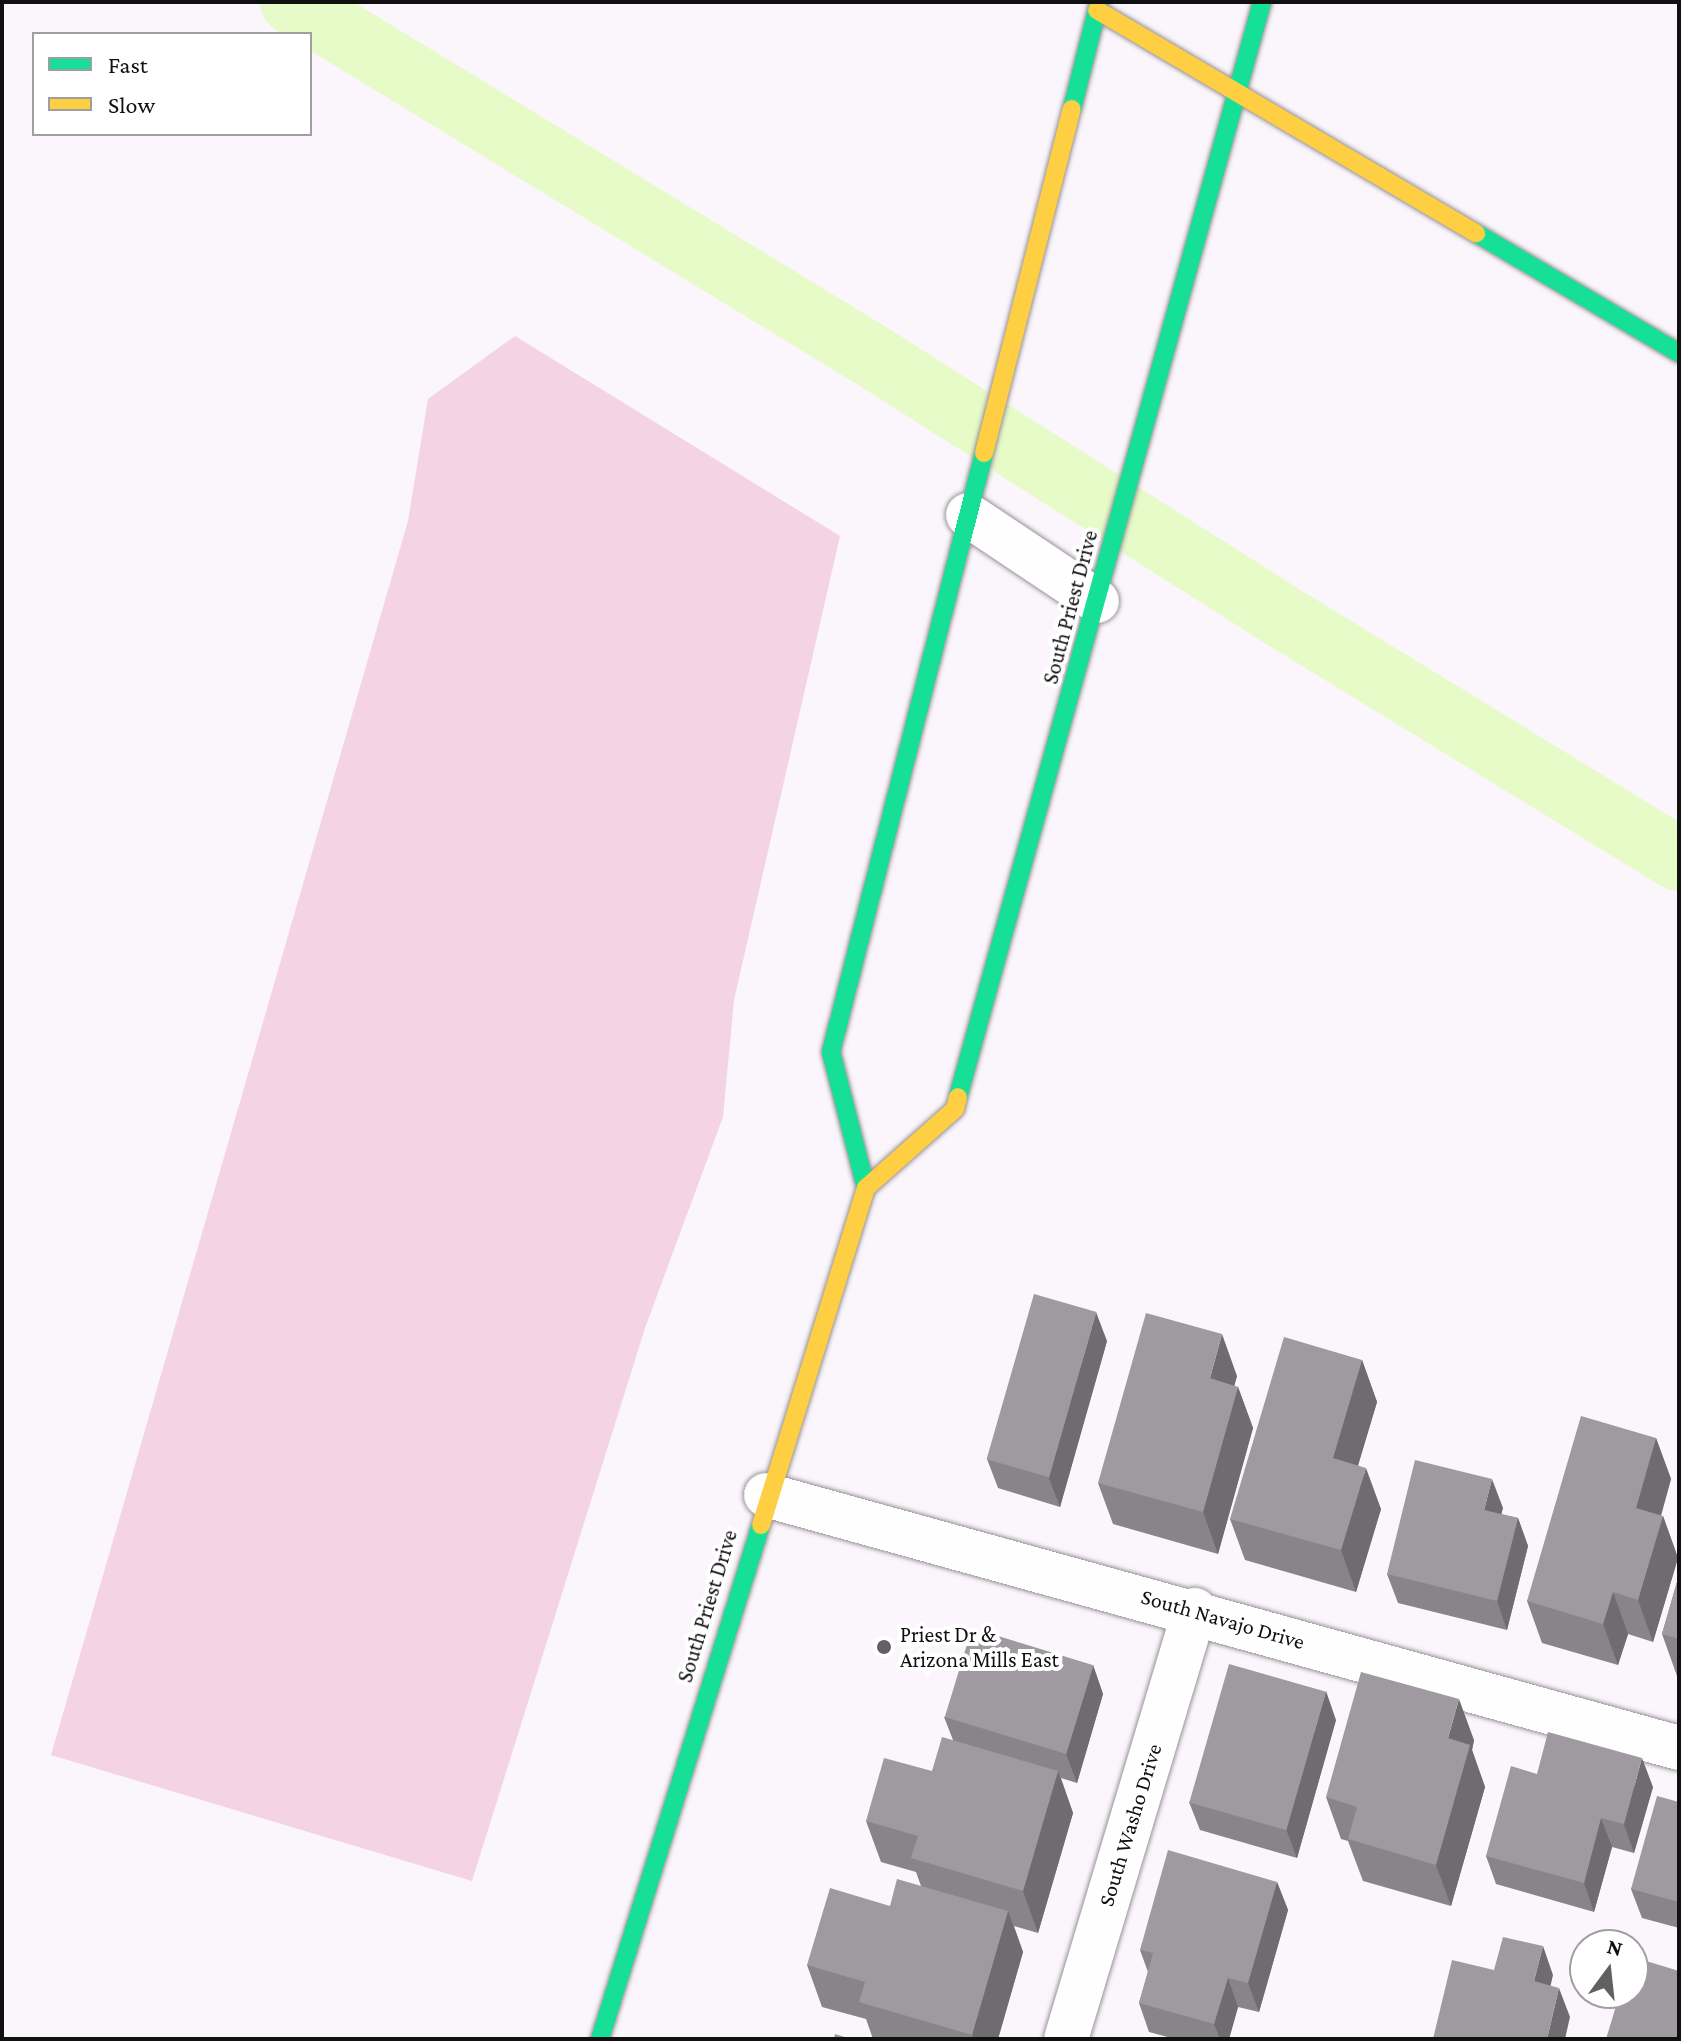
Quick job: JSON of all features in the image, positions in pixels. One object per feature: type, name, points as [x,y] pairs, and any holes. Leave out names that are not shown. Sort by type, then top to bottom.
[{"type":"main road","name":"South Priest Drive","points":[[600,2039],[766,1495],[866,1188],[955,1109],[1262,2]]},
{"type":"main road","points":[[866,1188],[831,1052],[1004,374],[1093,5],[1236,95],[1679,353]]},
{"type":"street","points":[[971,504],[1101,586]]},
{"type":"street","name":"South Navajo Drive","points":[[766,1495],[1195,1610],[1679,1748]]},
{"type":"street","name":"South Washo Drive","points":[[1066,2039],[1195,1610]]},
{"type":"shaded area","points":[[515,336],[840,536],[734,1000],[723,1117],[645,1328],[472,1881],[51,1755],[408,521],[428,399]]},
{"type":"building","points":[[1034,1294],[1096,1312],[1049,1477],[987,1459]]},
{"type":"building","points":[[1146,1313],[1222,1334],[1210,1378],[1238,1387],[1203,1512],[1098,1483]]},
{"type":"building","points":[[1284,1337],[1362,1360],[1333,1458],[1366,1468],[1341,1550],[1230,1519]]},
{"type":"building","points":[[1581,1416],[1656,1438],[1636,1508],[1663,1516],[1638,1600],[1613,1592],[1603,1624],[1527,1601]]},
{"type":"building","points":[[1415,1460],[1492,1479],[1484,1510],[1518,1518],[1497,1601],[1387,1574]]},
{"type":"building","points":[[1679,1575],[1679,1639],[1662,1634]]},
{"type":"building","points":[[972,1628],[1093,1665],[1066,1754],[945,1717]]},
{"type":"building","points":[[1229,1664],[1326,1692],[1286,1830],[1189,1802]]},
{"type":"building","points":[[1361,1672],[1459,1699],[1448,1738],[1470,1745],[1436,1865],[1348,1839],[1357,1807],[1326,1797]]},
{"type":"building","points":[[1548,1732],[1642,1758],[1624,1824],[1601,1818],[1584,1883],[1486,1856],[1511,1766],[1537,1774]]},
{"type":"building","points":[[942,1737],[1058,1771],[1023,1891],[911,1858],[918,1836],[866,1821],[884,1758],[932,1771]]},
{"type":"building","points":[[1657,1796],[1679,1802],[1679,1902],[1631,1889]]},
{"type":"building","points":[[1168,1850],[1277,1882],[1248,1983],[1228,1978],[1214,2024],[1139,2003],[1153,1953],[1140,1950]]},
{"type":"building","points":[[897,1879],[1008,1911],[972,2035],[859,2002],[865,1982],[807,1965],[830,1888],[890,1906]]},
{"type":"building","points":[[1503,1937],[1543,1946],[1534,1981],[1559,1988],[1547,2039],[1433,2039],[1452,1960],[1494,1970]]},
{"type":"building","points":[[1649,1962],[1679,1971],[1679,2039],[1606,2039],[1615,2009],[1649,2009]]},
{"type":"building","points":[[835,2034],[851,2039],[834,2039]]},
{"type":"waterway","points":[[292,2],[869,354],[1272,610],[1679,859]]},
{"type":"traffic: fast","points":[[1072,109],[1099,2]]},
{"type":"traffic: fast","points":[[958,1097],[1262,2]]},
{"type":"traffic: fast","points":[[1476,233],[1679,353]]},
{"type":"traffic: fast","points":[[866,1188],[831,1052],[984,453]]},
{"type":"traffic: fast","points":[[600,2039],[761,1525]]},
{"type":"traffic: slow","points":[[1097,10],[1476,233]]},
{"type":"traffic: slow","points":[[984,453],[1072,109]]},
{"type":"traffic: slow","points":[[761,1525],[866,1188],[955,1109],[958,1097]]},
{"type":"place","name":"Priest Dr & Arizona Mills East","points":[[884,1647]]}]
